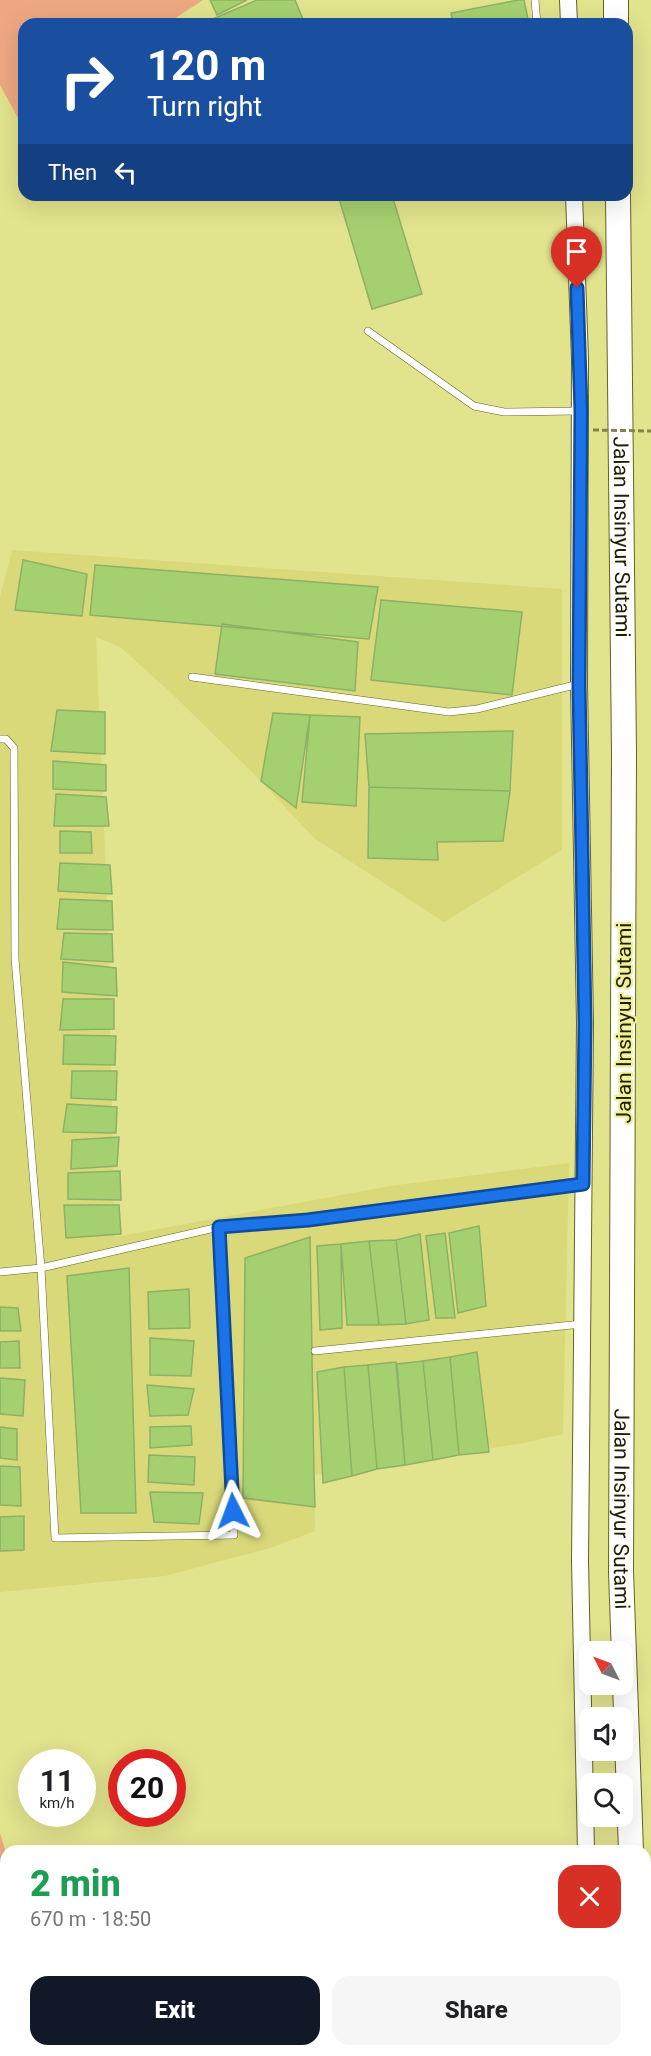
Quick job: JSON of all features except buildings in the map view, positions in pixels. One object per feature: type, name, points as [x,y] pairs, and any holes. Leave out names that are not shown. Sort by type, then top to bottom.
[{"type":"highway","points":[[616,0],[616,18]]},
{"type":"highway","name":"Jalan Insinyur Sutami","points":[[618,201],[624,754],[621,1572],[631,1845]]},
{"type":"street","points":[[568,0],[569,18]]},
{"type":"street","points":[[574,201],[581,411],[579,684],[585,1023],[580,1561],[586,1845]]},
{"type":"lane","points":[[535,0],[536,18]]},
{"type":"lane","points":[[368,331],[474,406],[504,412],[581,411]]},
{"type":"lane","points":[[192,677],[449,712],[477,709],[579,684]]},
{"type":"lane","points":[[0,739],[6,739],[14,748],[15,959],[41,1268],[55,1538],[234,1535],[219,1227]]},
{"type":"lane","points":[[0,1272],[41,1268],[219,1227],[308,1220],[583,1184]]},
{"type":"lane","points":[[315,1350],[582,1324]]},
{"type":"path","points":[[593,430],[651,431]]},
{"type":"shaded area","points":[[0,0],[203,0],[175,18],[18,18],[18,118],[0,85]]},
{"type":"shaded area","points":[[12,550],[562,589],[562,850],[444,922],[314,838],[255,775],[168,690],[120,647],[96,637],[108,924],[115,1237],[390,1186],[569,1163],[563,1434],[524,1443],[314,1475],[315,1531],[270,1548],[165,1576],[0,1592],[0,597]]},
{"type":"route","points":[[233,1511],[219,1227],[308,1220],[583,1184],[585,1023],[579,684],[581,411],[577,288]]}]
